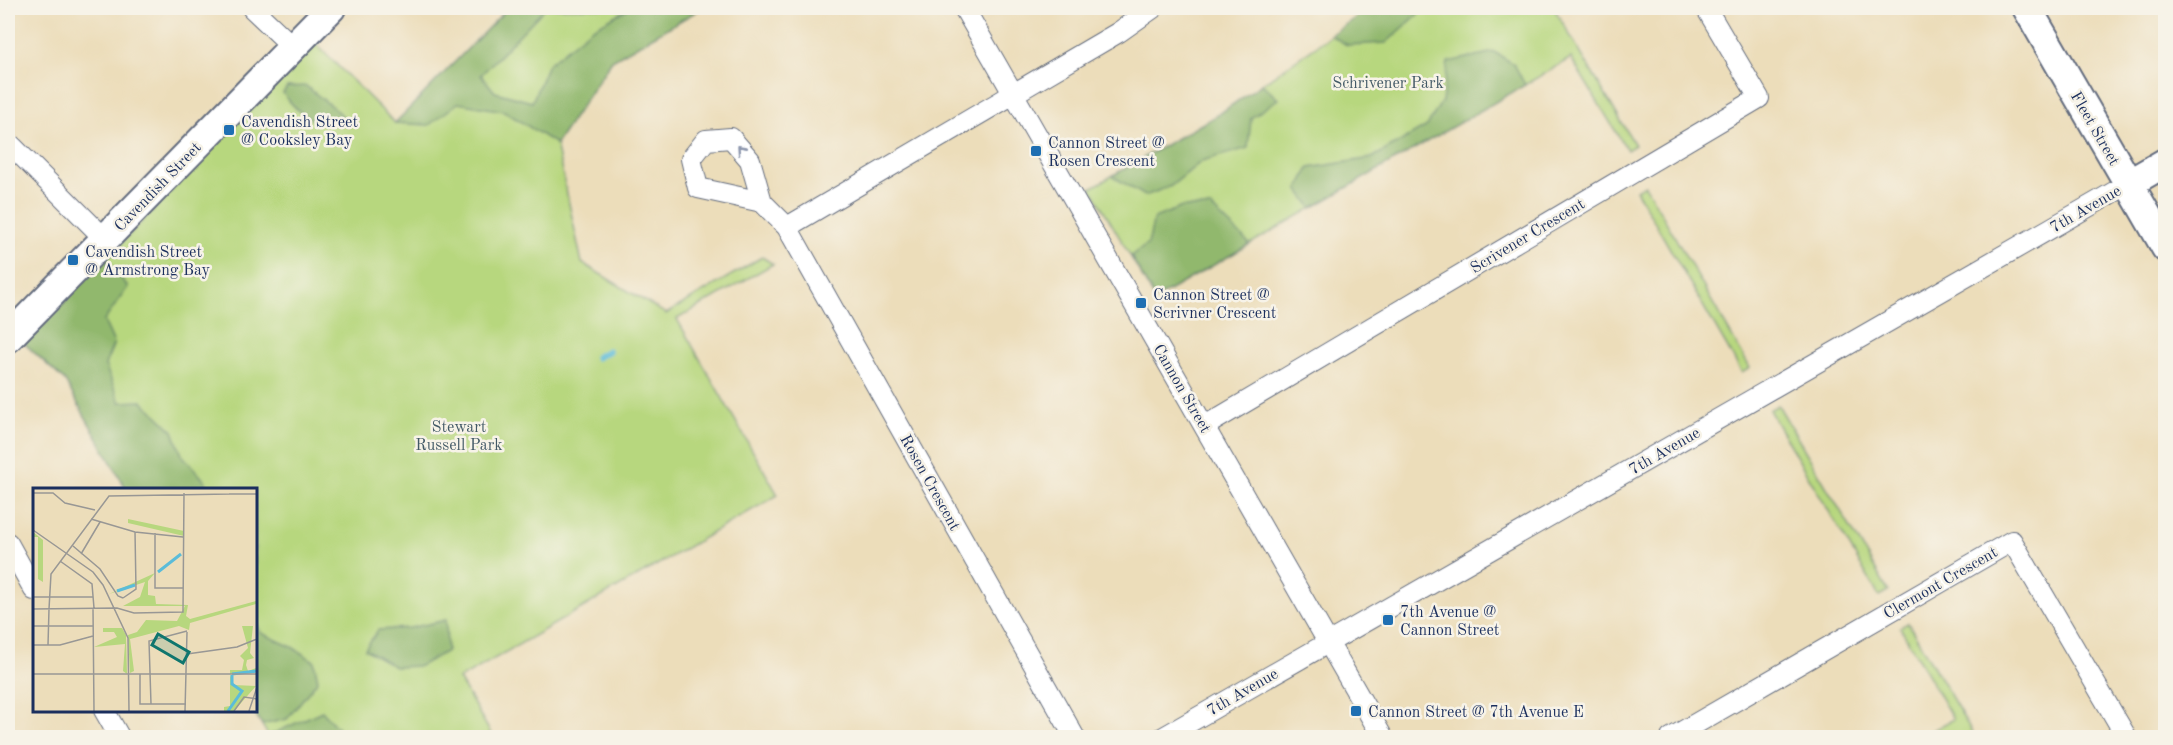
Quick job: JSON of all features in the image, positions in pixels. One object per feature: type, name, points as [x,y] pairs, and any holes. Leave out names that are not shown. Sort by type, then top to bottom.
[{"type":"street","points":[[252,8],[293,47]]},
{"type":"street","name":"Cavendish Street","points":[[8,338],[330,8]]},
{"type":"street","name":"Cannon Street","points":[[964,8],[1383,738]]},
{"type":"street","points":[[787,227],[1119,32],[1153,8]]},
{"type":"street","name":"Scrivener Crescent","points":[[1205,426],[1759,98],[1706,8]]},
{"type":"street","name":"Fleet Street","points":[[2027,8],[2166,248]]},
{"type":"street","points":[[8,142],[105,239]]},
{"type":"street","name":"7th Avenue","points":[[1162,738],[2166,162]]},
{"type":"street","name":"Rosen Crescent","points":[[762,202],[787,227],[1075,738]]},
{"type":"street","name":"Clermont Crescent","points":[[1671,738],[2012,541],[2127,738]]},
{"type":"street","points":[[8,543],[33,588]]},
{"type":"street","points":[[105,712],[120,738]]},
{"type":"green space","name":"Stewart Russell Park","points":[[508,8],[702,8],[612,60],[556,144],[582,263],[666,314],[762,257],[773,264],[677,319],[778,495],[459,679],[493,737],[269,737],[255,712],[256,488],[126,488],[65,381],[24,343],[315,43],[395,123]]},
{"type":"green space","points":[[508,8],[545,8],[481,75],[495,92],[532,102],[548,64],[591,29],[629,8],[702,8],[612,60],[556,144],[504,111],[458,103],[429,125],[395,123]]},
{"type":"green space","name":"Schrivener Park","points":[[1370,8],[1554,8],[1635,145],[1627,150],[1571,58],[1155,299],[1091,188],[1219,114]]},
{"type":"green space","points":[[1370,8],[1425,8],[1386,43],[1347,45],[1330,35]]},
{"type":"green space","points":[[1494,52],[1514,64],[1525,85],[1312,208],[1298,189],[1309,168],[1372,158],[1427,126],[1442,101],[1448,62]]},
{"type":"green space","points":[[1262,84],[1278,99],[1251,118],[1248,148],[1202,161],[1171,186],[1145,196],[1112,176],[1219,114]]},
{"type":"green space","points":[[306,86],[340,113],[349,125],[311,119],[297,110],[283,93],[287,87]]},
{"type":"green space","points":[[1645,185],[1750,368],[1742,373],[1636,190]]},
{"type":"green space","points":[[1182,207],[1211,207],[1250,244],[1155,299],[1131,256],[1148,244],[1154,218]]},
{"type":"green space","points":[[106,258],[128,287],[104,321],[114,343],[105,365],[120,402],[142,401],[173,431],[182,455],[206,482],[206,488],[126,488],[65,381],[24,343]]},
{"type":"green space","points":[[1778,405],[1888,591],[1879,596],[1769,410]]},
{"type":"green space","points":[[446,620],[447,651],[420,666],[395,667],[365,649],[378,630],[410,628]]},
{"type":"green space","points":[[256,622],[261,633],[292,647],[314,661],[318,680],[287,719],[262,725],[255,712]]},
{"type":"green space","points":[[1908,623],[1975,737],[1921,737],[1953,719],[1900,627]]},
{"type":"green space","points":[[322,711],[339,730],[333,737],[269,738],[268,736]]},
{"type":"waterway","points":[[597,357],[608,351]]},
{"type":"place","name":"Cavendish Street @ Cooksley Bay","points":[[229,130]]},
{"type":"place","name":"Cannon Street @ Rosen Crescent","points":[[1036,151]]},
{"type":"place","name":"Cavendish Street @ Armstrong Bay","points":[[73,260]]},
{"type":"place","name":"Cannon Street @ Scrivner Crescent","points":[[1141,303]]},
{"type":"place","name":"7th Avenue @ Cannon Street","points":[[1388,620]]},
{"type":"place","name":"Cannon Street @ 7th Avenue E","points":[[1356,711]]}]
